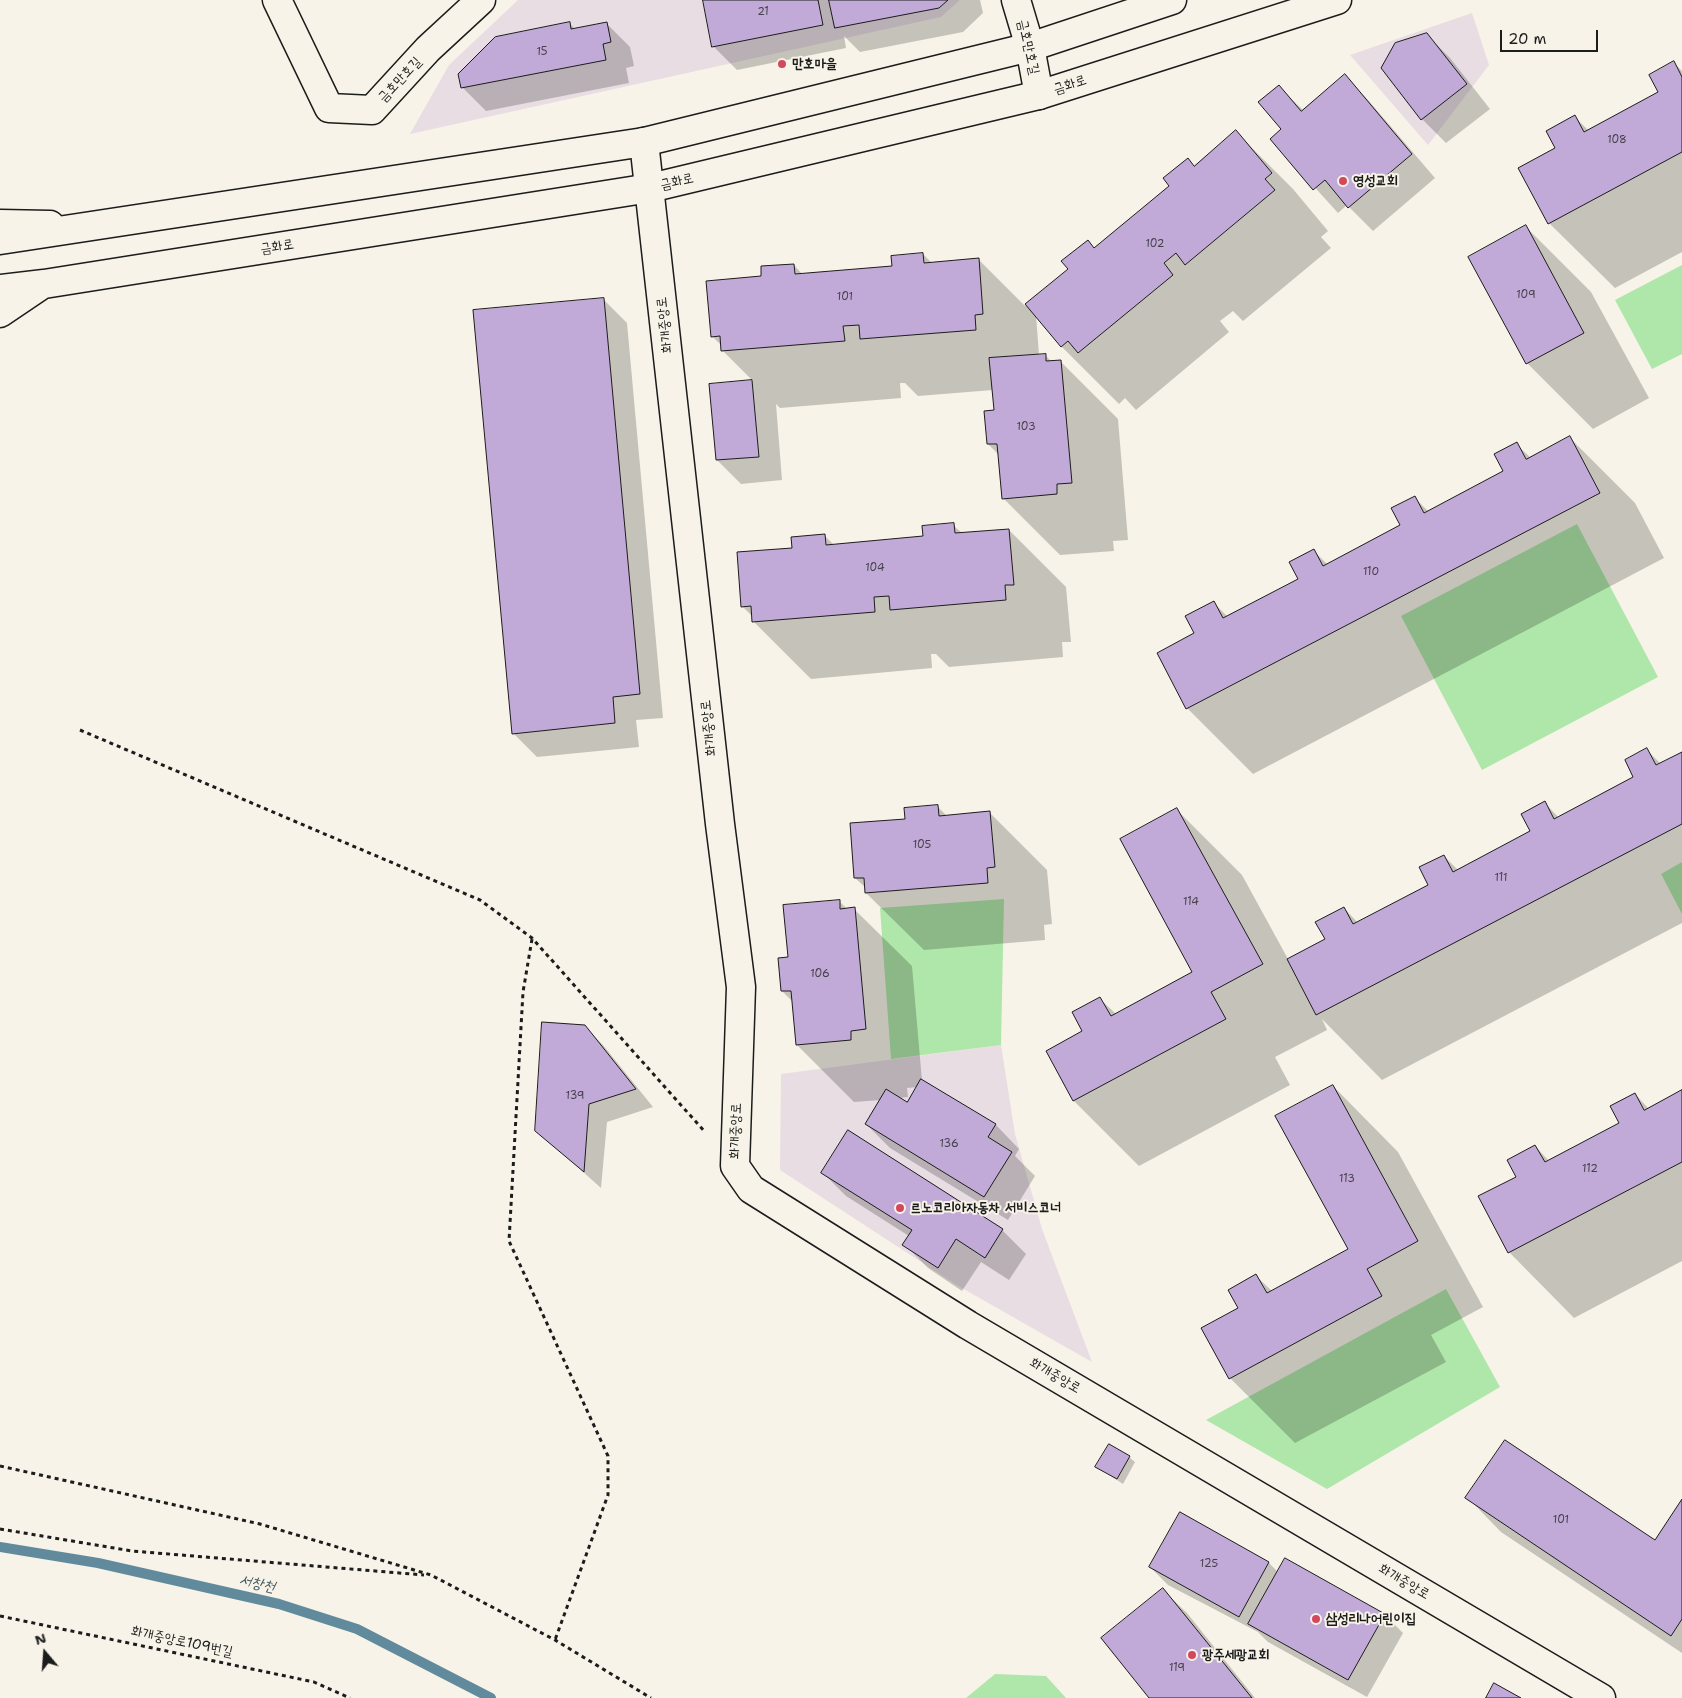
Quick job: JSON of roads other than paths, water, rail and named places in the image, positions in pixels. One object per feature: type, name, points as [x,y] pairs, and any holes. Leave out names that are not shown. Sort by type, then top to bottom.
[{"type":"main road","name":"금호만호길","points":[[277,0],[330,108],[372,110],[428,49],[481,0]]},
{"type":"main road","name":"금호만호길","points":[[1016,0],[1030,47],[1039,95]]},
{"type":"main road","points":[[0,240],[644,142],[1030,47],[1172,0]]},
{"type":"main road","name":"금화로","points":[[0,289],[44,284],[650,188],[1039,95],[1337,0]]},
{"type":"main road","name":"화개중앙로","points":[[644,142],[720,824],[741,987],[735,1166],[751,1189],[968,1325],[1601,1698]]},
{"type":"main road","points":[[0,224],[84,227]]},
{"type":"main road","points":[[0,313],[44,284]]},
{"type":"waterway","name":"서창천","points":[[0,1547],[98,1563],[279,1604],[357,1629],[491,1698]]},
{"type":"place","name":"만호마을","points":[[782,64]]},
{"type":"place","name":"영성교회","points":[[1343,181]]},
{"type":"place","name":"르노코리아자동차 서비스코너","points":[[900,1208]]},
{"type":"place","name":"삼성리나어린이집","points":[[1316,1619]]},
{"type":"place","name":"광주세광교회","points":[[1192,1655]]}]
